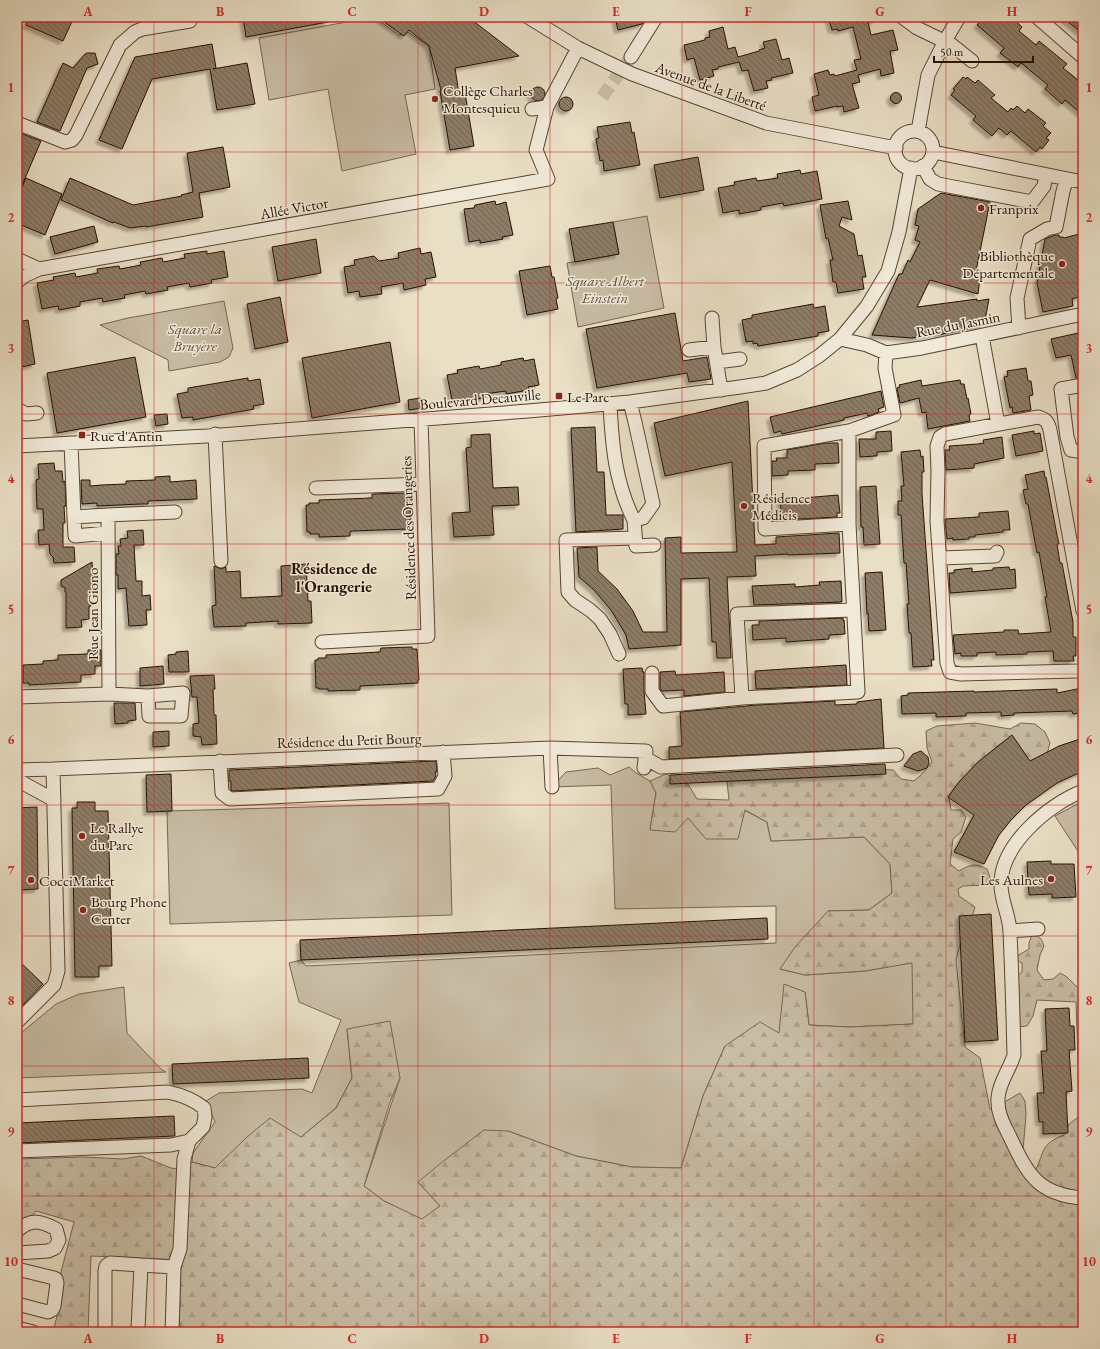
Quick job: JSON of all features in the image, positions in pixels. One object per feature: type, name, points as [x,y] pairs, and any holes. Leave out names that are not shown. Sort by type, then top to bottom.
[{"type":"street","points":[[135,32],[141,17]]},
{"type":"street","name":"Avenue de la Liberté","points":[[528,17],[578,48],[632,74],[766,123],[896,148]]},
{"type":"street","points":[[631,57],[656,17]]},
{"type":"street","points":[[902,17],[917,28],[945,41],[972,60]]},
{"type":"street","points":[[918,131],[928,75],[959,17]]},
{"type":"street","points":[[1037,17],[1083,56]]},
{"type":"street","points":[[17,122],[65,142],[72,140],[76,135],[120,45],[135,32],[142,29],[190,20]]},
{"type":"street","points":[[532,110],[547,108],[578,48]]},
{"type":"street","name":"Allée Victor","points":[[17,282],[24,276],[39,269],[548,179],[536,150],[547,108]]},
{"type":"street","points":[[911,131],[918,131],[926,135],[930,140],[933,146],[933,152],[928,162],[917,167],[903,165],[896,154],[896,148],[900,137],[911,131]]},
{"type":"street","points":[[933,152],[1083,182]]},
{"type":"street","points":[[917,167],[938,184],[1032,202],[1044,186],[1046,175]]},
{"type":"street","name":"Boulevard Decauville","points":[[17,446],[421,420],[630,402],[766,383],[791,372],[819,356],[840,339],[868,306],[888,271],[917,167]]},
{"type":"street","points":[[1019,328],[1017,298],[1030,239],[1047,229],[1056,227],[1063,191],[1067,179]]},
{"type":"street","points":[[17,259],[39,269]]},
{"type":"street","name":"Rue du Jasmin","points":[[840,339],[866,345],[886,353],[922,348],[1083,314]]},
{"type":"street","points":[[712,318],[714,347],[721,390]]},
{"type":"street","points":[[982,336],[998,424]]},
{"type":"street","points":[[690,350],[714,347]]},
{"type":"street","points":[[850,524],[764,529],[764,446],[849,431],[894,415],[885,368],[886,353]]},
{"type":"street","points":[[717,362],[740,359]]},
{"type":"street","points":[[1077,451],[1067,437],[1061,389],[1083,385]]},
{"type":"street","points":[[630,402],[653,504],[643,518],[634,520]]},
{"type":"street","points":[[610,404],[613,433],[612,442],[617,473],[626,504],[634,520],[636,546],[654,545]]},
{"type":"street","points":[[17,409],[26,414],[37,413]]},
{"type":"street","points":[[1083,611],[1048,422],[1045,419],[1038,417],[945,434],[940,437],[937,446],[937,521],[947,663],[950,672],[961,674],[1083,670]]},
{"type":"street","name":"Résidence des Orangeries","points":[[322,642],[428,636],[421,420]]},
{"type":"street","points":[[652,673],[652,692],[663,706],[742,698],[858,692],[850,524],[849,431]]},
{"type":"street","points":[[216,434],[221,561]]},
{"type":"street","points":[[71,443],[75,536],[107,533]]},
{"type":"street","points":[[316,488],[423,484]]},
{"type":"street","points":[[74,517],[175,512]]},
{"type":"street","name":"Rue Jean Giono","points":[[108,515],[109,694]]},
{"type":"street","points":[[619,654],[610,634],[600,619],[575,600],[568,592],[566,540],[635,538]]},
{"type":"street","points":[[940,558],[995,556],[997,552]]},
{"type":"street","points":[[742,698],[737,614],[853,610]]},
{"type":"street","points":[[17,697],[109,694],[148,696]]},
{"type":"street","points":[[550,748],[552,787]]},
{"type":"street","name":"Résidence du Petit Bourg","points":[[17,770],[550,748],[645,759],[661,767],[897,755]]},
{"type":"street","points":[[220,761],[222,793],[230,799],[438,789],[445,776],[443,752]]},
{"type":"street","points":[[17,1022],[54,985],[58,971],[53,769]]},
{"type":"street","points":[[17,778],[21,782],[54,800]]},
{"type":"street","points":[[1083,791],[1053,807],[1032,826],[1017,843],[1007,858],[1002,872],[1001,885],[1003,901],[1010,931],[1014,1055],[1011,1066],[998,1090],[998,1110],[1020,1159],[1030,1174],[1041,1185],[1056,1194],[1073,1198],[1083,1198]]},
{"type":"street","points":[[1010,931],[1038,929]]},
{"type":"street","points":[[17,1100],[168,1092],[182,1095],[204,1108],[205,1117],[203,1127],[189,1141],[184,1159],[180,1249],[174,1267],[172,1332]]},
{"type":"street","points":[[17,1151],[171,1145],[189,1141]]},
{"type":"street","points":[[17,1231],[20,1228],[34,1222],[44,1223],[56,1229],[59,1240],[55,1248],[48,1251],[17,1253]]},
{"type":"street","points":[[105,1327],[106,1266],[110,1263],[174,1267]]},
{"type":"street","points":[[138,1329],[141,1265]]},
{"type":"street","points":[[17,1269],[54,1278],[56,1279],[57,1283],[54,1306],[52,1310],[48,1312],[17,1304]]},
{"type":"street","points":[[17,1328],[33,1332]]},
{"type":"green space","points":[[374,17],[399,35],[408,32],[429,46],[435,89],[405,95],[416,154],[342,171],[328,89],[269,100],[259,38]]},
{"type":"green space","name":"Square Albert Einstein","points":[[647,216],[664,308],[578,327],[567,263],[619,254],[613,222]]},
{"type":"green space","name":"Square la Bruyère","points":[[224,301],[233,348],[229,357],[220,362],[169,371],[168,360],[100,325],[128,318]]},
{"type":"green space","points":[[975,723],[1010,729],[1021,723],[1035,724],[1045,732],[1050,743],[1047,754],[1039,760],[1028,762],[1011,742],[1000,744],[968,773],[949,796],[951,810],[961,810],[966,817],[961,832],[953,839],[950,864],[959,871],[973,865],[983,867],[987,869],[991,880],[987,885],[963,886],[958,889],[959,896],[975,907],[972,917],[966,923],[956,960],[965,1047],[980,1058],[990,1109],[1020,1093],[1025,1101],[1026,1115],[1023,1150],[1028,1167],[1036,1169],[1047,1145],[1051,1141],[1064,1135],[1069,1124],[1080,1116],[1076,1002],[1037,1000],[1033,1016],[1027,1026],[1018,1027],[1013,980],[1022,972],[1022,963],[1016,960],[1017,956],[1029,949],[1029,943],[1032,935],[1040,938],[1044,946],[1040,955],[1037,970],[1044,980],[1053,979],[1060,973],[1067,977],[1083,993],[1083,1146],[1081,1147],[1080,1173],[1083,1175],[1083,1332],[179,1332],[181,1260],[91,1256],[88,1332],[53,1332],[59,1308],[60,1276],[74,1222],[36,1211],[17,1235],[17,1159],[83,1157],[123,1159],[141,1156],[171,1168],[183,1170],[192,1162],[215,1168],[247,1137],[270,1118],[301,1137],[336,1108],[352,1078],[347,1029],[390,1021],[400,1078],[390,1102],[364,1186],[384,1201],[422,1219],[440,1206],[418,1182],[484,1130],[508,1131],[576,1156],[632,1167],[681,1168],[703,1096],[725,1046],[760,1022],[779,1033],[784,984],[805,992],[809,1025],[849,1027],[913,1024],[912,963],[865,971],[805,975],[780,969],[795,947],[828,911],[869,910],[892,893],[890,864],[864,837],[771,841],[767,822],[745,810],[738,839],[706,839],[688,818],[675,832],[650,830],[656,793],[650,781],[666,774],[688,784],[697,799],[729,800],[727,782],[742,768],[773,773],[833,767],[893,770],[901,779],[914,781],[932,762],[927,748],[926,731],[937,726]]},
{"type":"green space","points":[[629,767],[650,781],[656,793],[650,829],[688,817],[744,810],[767,822],[771,841],[864,837],[890,864],[892,893],[869,910],[828,911],[780,969],[805,975],[865,971],[913,962],[914,1024],[849,1027],[809,1025],[805,992],[779,1033],[725,1046],[703,1096],[681,1168],[632,1167],[576,1156],[508,1131],[418,1182],[440,1206],[422,1220],[384,1201],[364,1186],[400,1078],[347,1029],[352,1078],[336,1108],[301,1137],[215,1168],[192,1162],[193,1153],[215,1122],[206,1101],[219,1093],[302,1089],[312,1093],[341,1020],[299,1002],[289,963],[301,960],[306,966],[776,943],[776,906],[615,909],[611,785],[552,787],[566,772],[598,768],[610,775]]},
{"type":"green space","points":[[1083,801],[1083,859],[1055,816]]},
{"type":"green space","points":[[449,803],[452,915],[170,924],[167,811]]},
{"type":"green space","points":[[124,987],[127,1033],[161,1069],[166,1072],[17,1078],[17,1037],[21,1033],[56,1004],[79,994]]},
{"type":"green space","points":[[17,1322],[53,1332],[17,1332]]},
{"type":"building","points":[[29,17],[74,17],[63,41],[26,25]]},
{"type":"building","points":[[243,17],[327,17],[328,22],[246,37]]},
{"type":"building","points":[[377,17],[468,17],[519,56],[455,68],[459,94],[465,93],[474,146],[450,150],[441,90],[429,46],[409,30],[404,36]]},
{"type":"building","points":[[615,17],[647,17],[642,24],[618,30]]},
{"type":"building","points":[[828,17],[876,17],[876,20],[868,22],[871,35],[893,30],[898,50],[890,51],[894,73],[881,76],[880,69],[858,75],[860,82],[852,84],[859,108],[844,112],[843,106],[815,111],[812,97],[819,95],[814,74],[828,70],[830,75],[834,74],[835,76],[857,70],[854,60],[861,59],[853,27],[838,31],[837,29],[832,30]]},
{"type":"building","points":[[984,17],[1011,17],[1022,27],[1019,31],[1036,45],[1039,41],[1067,64],[1063,68],[1083,84],[1083,115],[1065,100],[1062,104],[1045,89],[1048,85],[1021,63],[1018,67],[1000,53],[1004,48],[977,25]]},
{"type":"building","points":[[1062,17],[1083,17],[1083,34]]},
{"type":"building","points":[[723,27],[728,49],[735,47],[738,57],[759,51],[765,48],[763,42],[776,39],[782,60],[789,58],[793,73],[771,78],[772,80],[766,81],[768,88],[754,91],[748,70],[742,71],[739,62],[718,67],[718,69],[712,70],[714,76],[700,80],[694,58],[687,60],[684,45],[705,40],[705,38],[710,37],[709,31]]},
{"type":"building","points":[[212,44],[216,68],[213,69],[247,63],[255,104],[217,110],[210,69],[152,79],[122,149],[99,140],[135,57]]},
{"type":"building","points":[[87,53],[95,53],[98,64],[87,68],[60,131],[37,122],[63,63],[73,68]]},
{"type":"building","points":[[963,77],[966,79],[967,77],[975,83],[978,80],[995,95],[991,98],[1008,112],[1011,108],[1013,110],[1017,106],[1025,113],[1028,109],[1046,123],[1043,126],[1051,133],[1046,138],[1049,140],[1042,149],[1040,147],[1036,152],[1011,131],[1007,135],[999,128],[992,136],[973,120],[976,116],[951,95],[955,90],[953,89]]},
{"type":"building","points":[[538,87],[543,89],[545,94],[543,99],[538,101],[533,99],[531,94],[533,89]]},
{"type":"building","points":[[894,93],[898,93],[900,94],[900,102],[894,103],[891,100],[891,96]]},
{"type":"building","points":[[563,97],[569,97],[573,101],[573,107],[569,111],[563,111],[559,107],[559,101]]},
{"type":"building","points":[[630,122],[632,133],[634,132],[640,165],[604,171],[603,160],[600,161],[596,139],[599,138],[597,127]]},
{"type":"building","points":[[17,132],[41,141],[17,197]]},
{"type":"building","points":[[223,147],[230,187],[199,193],[203,217],[146,227],[130,228],[114,222],[113,223],[61,200],[70,178],[133,205],[182,196],[181,195],[193,192],[187,153]]},
{"type":"building","points":[[698,157],[704,190],[660,198],[654,165]]},
{"type":"building","points":[[800,170],[801,174],[817,171],[822,199],[784,206],[783,203],[761,207],[761,210],[739,214],[739,210],[723,213],[718,188],[735,185],[734,182],[756,178],[757,181],[778,178],[777,174]]},
{"type":"building","points":[[26,178],[62,194],[45,235],[17,223],[17,199]]},
{"type":"building","points":[[941,193],[990,202],[976,271],[981,271],[978,294],[930,280],[917,307],[977,299],[977,301],[989,299],[984,325],[938,335],[938,333],[912,338],[872,335],[899,274],[902,274],[908,260],[910,262],[920,242],[915,240],[919,226],[915,225],[918,209]]},
{"type":"building","points":[[495,201],[496,205],[506,202],[513,235],[502,237],[503,239],[480,243],[480,240],[469,242],[464,209],[474,208],[475,205]]},
{"type":"building","points":[[848,201],[852,220],[842,217],[839,226],[854,234],[858,256],[862,255],[866,277],[862,277],[864,289],[838,293],[836,282],[833,282],[830,260],[833,260],[828,238],[826,239],[820,205]]},
{"type":"building","points":[[613,222],[619,254],[575,262],[569,229]]},
{"type":"building","points":[[94,226],[98,242],[55,254],[50,237]]},
{"type":"building","name":"Bibliothèque Départementale","points":[[1083,233],[1083,274],[1081,274],[1078,290],[1079,297],[1072,299],[1073,306],[1043,312],[1037,283],[1045,239],[1055,235],[1059,235],[1059,237],[1064,238]]},
{"type":"building","points":[[316,239],[321,273],[278,281],[272,247]]},
{"type":"building","points":[[420,248],[421,254],[431,252],[436,277],[425,279],[426,285],[404,290],[403,283],[381,287],[382,294],[360,297],[359,291],[348,293],[344,267],[355,265],[354,260],[374,256],[379,261],[399,258],[398,253]]},
{"type":"building","points":[[207,251],[207,254],[224,251],[228,277],[211,280],[212,283],[190,287],[189,283],[167,287],[168,290],[146,294],[145,291],[124,295],[125,298],[103,302],[102,298],[80,302],[80,306],[59,310],[58,306],[42,309],[37,283],[54,280],[53,277],[75,273],[76,277],[98,273],[97,269],[119,266],[120,269],[141,265],[140,262],[162,258],[163,262],[185,258],[184,254]]},
{"type":"building","points":[[550,266],[552,277],[554,277],[558,298],[556,299],[558,309],[527,315],[519,271]]},
{"type":"building","points":[[280,297],[288,342],[255,349],[247,304]]},
{"type":"building","points":[[813,304],[814,308],[825,306],[829,331],[818,333],[818,336],[758,346],[757,343],[753,344],[753,341],[746,342],[742,320],[752,318],[752,315]]},
{"type":"building","points":[[675,313],[683,361],[707,357],[711,379],[689,382],[687,373],[597,388],[586,329]]},
{"type":"building","points":[[28,320],[35,364],[17,368],[17,322]]},
{"type":"building","points":[[1083,332],[1083,377],[1076,378],[1071,355],[1056,358],[1051,339]]},
{"type":"building","points":[[390,342],[400,402],[312,418],[302,358]]},
{"type":"building","points":[[135,357],[146,417],[57,433],[47,373]]},
{"type":"building","points":[[523,358],[524,361],[534,359],[539,385],[528,387],[529,390],[506,394],[506,391],[484,394],[485,398],[462,401],[462,399],[452,400],[447,375],[458,373],[457,370],[479,366],[480,369],[501,365],[501,362]]},
{"type":"building","points":[[1026,368],[1028,381],[1031,381],[1033,395],[1029,396],[1031,410],[1013,413],[1012,407],[1010,408],[1004,377],[1008,376],[1007,371]]},
{"type":"building","points":[[248,378],[248,381],[260,379],[264,404],[253,406],[254,409],[193,420],[193,417],[182,418],[177,394],[188,392],[188,388]]},
{"type":"building","points":[[921,380],[922,386],[960,380],[961,384],[964,384],[967,399],[968,398],[971,414],[969,415],[970,421],[928,429],[926,412],[922,413],[919,398],[900,403],[897,388],[900,387],[899,385]]},
{"type":"building","points":[[881,391],[884,407],[878,409],[879,412],[868,416],[867,413],[844,418],[844,420],[782,434],[781,431],[774,433],[770,417]]},
{"type":"building","points":[[420,398],[422,408],[409,410],[408,400]]},
{"type":"building","points":[[748,401],[755,545],[776,544],[776,537],[839,533],[840,553],[755,556],[756,576],[727,577],[731,658],[717,658],[716,642],[712,642],[709,578],[681,579],[681,645],[629,649],[626,635],[611,610],[594,590],[579,577],[577,548],[597,547],[598,571],[617,589],[633,611],[643,632],[667,632],[665,538],[681,537],[681,553],[737,552],[732,462],[665,476],[654,423]]},
{"type":"building","points":[[167,414],[168,424],[156,426],[154,415]]},
{"type":"building","points":[[595,427],[597,472],[604,472],[606,515],[623,515],[623,529],[576,532],[571,428]]},
{"type":"building","points":[[891,431],[892,451],[877,452],[877,456],[860,457],[859,439],[876,439],[876,432]]},
{"type":"building","points":[[1034,431],[1034,434],[1040,433],[1043,451],[1016,456],[1012,435]]},
{"type":"building","points":[[490,434],[493,488],[518,487],[519,505],[492,506],[494,535],[454,537],[452,513],[470,512],[466,448],[471,447],[471,435]]},
{"type":"building","points":[[1002,437],[1004,458],[974,464],[974,468],[946,470],[945,450],[950,450],[949,446],[984,443],[983,440]]},
{"type":"building","points":[[825,443],[838,443],[839,463],[815,464],[815,470],[788,471],[788,475],[772,476],[772,461],[777,461],[776,458],[787,458],[787,450]]},
{"type":"building","points":[[920,450],[921,457],[923,456],[924,472],[922,472],[922,494],[934,660],[931,660],[932,666],[913,667],[911,633],[909,633],[907,604],[909,604],[906,563],[904,563],[901,515],[898,515],[898,501],[902,501],[901,486],[904,486],[901,452]]},
{"type":"building","points":[[54,463],[55,471],[62,471],[63,482],[65,481],[66,506],[64,506],[65,523],[63,523],[63,547],[74,547],[75,562],[54,563],[53,557],[50,554],[49,544],[39,545],[38,530],[44,530],[43,509],[37,509],[36,480],[39,479],[38,464]]},
{"type":"building","points":[[1044,471],[1059,544],[1057,544],[1060,563],[1062,563],[1073,622],[1073,637],[1076,637],[1076,656],[1073,656],[1074,661],[1054,661],[1053,651],[996,655],[996,652],[977,653],[977,656],[961,656],[961,653],[955,654],[953,635],[1004,632],[1004,630],[1018,630],[1019,634],[1051,632],[1045,597],[1047,597],[1039,552],[1037,553],[1028,504],[1026,504],[1023,490],[1028,489],[1025,475]]},
{"type":"building","points":[[170,476],[170,482],[196,480],[197,499],[148,501],[148,504],[97,506],[97,503],[82,504],[81,480],[90,480],[90,486],[126,484],[126,481],[155,480],[155,477]]},
{"type":"building","points":[[876,486],[880,544],[864,545],[863,527],[861,527],[860,487]]},
{"type":"building","points":[[409,493],[411,519],[409,529],[352,531],[350,532],[350,536],[319,537],[319,534],[310,534],[310,532],[307,532],[306,505],[309,505],[309,503],[319,503],[319,500],[372,498],[372,494]]},
{"type":"building","points":[[838,495],[840,513],[837,513],[837,517],[782,520],[780,500]]},
{"type":"building","points":[[1008,511],[1010,530],[975,535],[975,537],[969,537],[969,539],[947,539],[945,519],[979,517],[979,513]]},
{"type":"building","points":[[143,530],[144,545],[134,545],[136,581],[142,581],[142,596],[150,595],[151,610],[146,610],[147,625],[129,626],[126,588],[118,589],[116,554],[119,554],[118,546],[121,546],[120,539],[128,538],[127,531]]},
{"type":"building","points":[[92,562],[94,592],[90,592],[91,606],[89,606],[89,619],[81,620],[82,627],[66,628],[66,592],[65,588],[61,586],[61,580]]},
{"type":"building","points":[[306,564],[308,601],[311,601],[312,623],[278,624],[278,621],[246,623],[246,626],[214,627],[212,606],[216,605],[214,566],[221,569],[226,567],[226,572],[240,571],[241,598],[282,596],[281,566]]},
{"type":"building","points":[[1009,567],[1010,570],[1015,569],[1016,588],[950,593],[949,573],[954,573],[954,570],[972,568],[972,572]]},
{"type":"building","points":[[882,572],[886,630],[869,631],[865,573]]},
{"type":"building","points":[[841,581],[842,602],[754,605],[752,586],[795,584],[795,587],[820,585],[819,582]]},
{"type":"building","points":[[843,618],[845,634],[829,635],[829,639],[786,642],[786,638],[753,640],[752,625],[759,625],[759,621]]},
{"type":"building","points":[[412,647],[412,649],[417,649],[418,683],[360,686],[360,690],[328,691],[328,689],[316,688],[315,660],[318,660],[318,658],[326,658],[326,655],[380,652],[381,648]]},
{"type":"building","points":[[88,650],[101,650],[101,666],[95,666],[95,674],[81,675],[81,682],[29,685],[29,683],[23,683],[23,665],[43,664],[43,661],[58,660],[58,655],[88,654]]},
{"type":"building","points":[[188,651],[189,672],[169,672],[168,655],[176,654],[176,652]]},
{"type":"building","points":[[846,665],[847,685],[756,689],[755,671]]},
{"type":"building","points":[[163,666],[164,684],[140,686],[140,668]]},
{"type":"building","points":[[642,668],[644,672],[646,714],[628,715],[628,704],[625,704],[623,669]]},
{"type":"building","points":[[675,671],[676,675],[724,672],[725,692],[684,696],[684,690],[662,691],[660,688],[660,672]]},
{"type":"building","points":[[214,675],[214,715],[216,715],[217,744],[202,745],[201,737],[193,736],[193,724],[199,723],[197,697],[192,697],[190,676]]},
{"type":"building","points":[[1082,688],[1083,712],[1073,714],[1072,711],[1014,713],[1014,715],[1001,716],[1001,712],[966,713],[966,716],[936,717],[936,713],[902,714],[901,696],[908,695],[908,693],[1057,689],[1057,693]]},
{"type":"building","points":[[881,699],[884,748],[669,759],[669,747],[682,746],[680,712],[757,705],[835,701],[835,705],[857,704],[857,702]]},
{"type":"building","points":[[114,703],[135,703],[136,720],[128,721],[128,723],[115,724]]},
{"type":"building","points":[[169,731],[169,746],[153,747],[153,732]]},
{"type":"building","points":[[1012,735],[1030,761],[1059,746],[1083,738],[1083,771],[1057,783],[1026,805],[999,835],[984,864],[954,852],[974,815],[948,797],[959,782],[978,762]]},
{"type":"building","points":[[921,751],[928,757],[929,763],[927,768],[918,771],[904,766],[913,754]]},
{"type":"building","points":[[436,761],[437,772],[435,772],[436,776],[433,781],[232,791],[231,781],[229,781],[229,770]]},
{"type":"building","points":[[885,764],[886,774],[670,784],[670,775]]},
{"type":"building","points":[[171,774],[172,811],[147,812],[146,775]]},
{"type":"building","points":[[77,802],[95,802],[95,811],[108,811],[112,966],[99,966],[99,977],[75,977],[72,808],[77,808]]},
{"type":"building","points":[[37,807],[38,889],[17,890],[17,808]]},
{"type":"building","name":"Les Aulnes","points":[[1051,861],[1051,864],[1074,864],[1076,897],[1052,898],[1052,894],[1029,895],[1027,862]]},
{"type":"building","points":[[991,914],[998,1040],[965,1042],[959,916]]},
{"type":"building","points":[[767,918],[768,939],[301,960],[300,940]]},
{"type":"building","points":[[17,959],[43,984],[17,1011]]},
{"type":"building","points":[[1069,1008],[1070,1026],[1074,1026],[1075,1050],[1069,1050],[1072,1091],[1066,1092],[1068,1133],[1043,1134],[1043,1122],[1039,1122],[1037,1093],[1044,1093],[1041,1051],[1047,1051],[1045,1009]]},
{"type":"building","points":[[308,1058],[309,1078],[173,1084],[172,1064]]},
{"type":"building","points":[[174,1116],[175,1136],[17,1143],[17,1123]]},
{"type":"tunnel","points":[[602,97],[631,57]]},
{"type":"place","name":"Collège Charles Montesquieu","points":[[435,99]]},
{"type":"place","name":"Franprix","points":[[981,208]]},
{"type":"place","name":"Bibliothèque Départementale","points":[[1062,264]]},
{"type":"place","name":"Le Parc","points":[[559,396]]},
{"type":"place","name":"Rue d'Antin","points":[[82,435]]},
{"type":"place","name":"Résidence Médicis","points":[[744,506]]},
{"type":"place","name":"Le Rallye du Parc","points":[[82,836]]},
{"type":"place","name":"Les Aulnes","points":[[1051,879]]},
{"type":"place","name":"CocciMarket","points":[[31,880]]},
{"type":"place","name":"Bourg Phone Center","points":[[83,910]]},
{"type":"district","name":"Résidence de l'Orangerie","points":[[334,577]]}]
